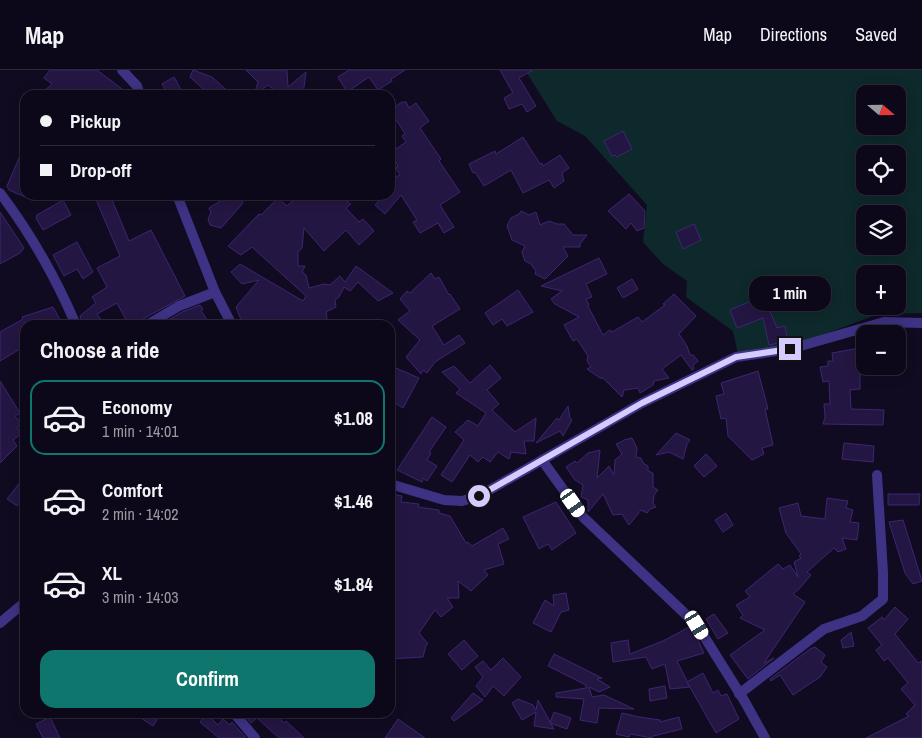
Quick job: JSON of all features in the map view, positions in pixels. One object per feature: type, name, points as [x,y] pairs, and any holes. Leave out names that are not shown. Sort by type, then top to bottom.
[{"type":"street","points":[[122,70],[138,90]]},
{"type":"street","points":[[0,193],[25,227],[63,294],[74,320]]},
{"type":"street","points":[[179,200],[215,292],[229,320]]},
{"type":"street","points":[[155,320],[179,306],[215,292]]},
{"type":"street","points":[[395,485],[444,500],[462,501],[479,496],[642,403],[736,357],[790,349],[884,322],[922,323]]},
{"type":"street","points":[[542,460],[583,517],[697,625],[765,738]]},
{"type":"street","points":[[739,694],[824,629],[862,616],[883,599],[877,475]]},
{"type":"street","points":[[0,623],[20,606]]},
{"type":"street","points":[[238,718],[255,738]]},
{"type":"green space","points":[[525,70],[922,70],[922,313],[906,313],[906,265],[856,265],[856,315],[876,315],[795,345],[738,354],[733,331],[686,297],[687,281],[663,264],[643,242],[647,205],[585,136],[557,121]]},
{"type":"building","points":[[50,70],[97,70],[123,90],[45,90],[52,84],[44,78]]},
{"type":"building","points":[[193,70],[212,77],[226,90],[204,90],[190,77]]},
{"type":"building","points":[[246,70],[287,70],[288,87],[306,72],[304,90],[274,90],[268,85],[261,90],[256,90],[258,82]]},
{"type":"building","points":[[349,70],[405,70],[378,90],[369,77],[350,90],[346,90],[338,77]]},
{"type":"building","points":[[500,70],[533,70],[519,78],[536,106],[527,112],[522,104],[509,109],[504,98],[513,93]]},
{"type":"building","points":[[174,77],[181,90],[165,90],[162,84]]},
{"type":"building","points":[[402,102],[406,102],[409,108],[416,103],[429,121],[420,128],[460,192],[440,205],[454,227],[444,233],[438,223],[420,233],[413,222],[417,220],[401,195],[385,214],[375,205],[380,200],[395,200],[395,178],[400,175],[396,168],[398,166],[395,161],[395,150],[406,142],[402,136],[405,134],[395,118],[395,107]]},
{"type":"building","points":[[623,131],[632,149],[617,157],[615,155],[612,156],[604,141]]},
{"type":"building","points":[[523,137],[543,166],[560,155],[569,168],[562,173],[564,181],[554,188],[549,180],[523,193],[511,170],[484,186],[475,172],[473,173],[469,164],[495,151],[496,154]]},
{"type":"building","points":[[20,156],[20,195],[9,190],[7,186]]},
{"type":"building","points":[[629,194],[645,211],[644,228],[637,231],[631,223],[626,229],[608,211]]},
{"type":"building","points":[[63,200],[71,215],[43,230],[36,218],[37,215]]},
{"type":"building","points":[[96,200],[112,200],[129,241],[151,230],[185,296],[142,320],[126,320],[117,303],[97,314],[101,320],[81,320],[80,316],[96,303],[92,297],[107,287],[97,268],[120,256]]},
{"type":"building","points":[[222,200],[241,200],[243,203],[221,228],[210,225],[208,219],[211,213],[209,208]]},
{"type":"building","points":[[276,200],[280,200],[287,206],[294,200],[345,200],[351,204],[346,208],[359,222],[363,219],[374,231],[359,245],[346,230],[324,251],[304,228],[302,248],[298,252],[298,266],[305,266],[302,272],[306,275],[309,288],[324,284],[330,285],[340,276],[345,282],[356,266],[393,293],[378,301],[358,282],[350,291],[344,287],[339,297],[335,300],[336,307],[326,312],[326,320],[241,320],[236,307],[259,280],[242,284],[231,272],[240,264],[303,301],[306,296],[252,247],[241,255],[228,246],[259,214],[261,215]]},
{"type":"building","points":[[521,211],[529,215],[536,212],[540,225],[549,221],[564,224],[573,235],[587,235],[580,244],[580,247],[563,247],[568,256],[545,279],[535,274],[536,271],[531,264],[525,261],[522,252],[525,246],[512,240],[507,226],[511,218]]},
{"type":"building","points":[[0,212],[24,248],[20,253],[0,264]]},
{"type":"building","points":[[694,224],[701,240],[683,249],[676,232]]},
{"type":"building","points":[[77,242],[93,272],[83,279],[77,269],[64,276],[53,255]]},
{"type":"building","points":[[599,258],[607,274],[586,284],[592,297],[586,299],[603,335],[638,317],[642,322],[665,305],[663,304],[674,294],[696,316],[679,334],[687,346],[690,355],[693,355],[698,361],[693,365],[694,369],[692,370],[681,355],[662,369],[669,378],[654,381],[653,385],[640,393],[638,388],[624,390],[622,397],[603,378],[587,369],[591,367],[587,361],[588,356],[577,339],[573,341],[564,325],[579,317],[555,304],[551,299],[562,291],[541,286]]},
{"type":"building","points":[[431,273],[435,279],[439,277],[449,295],[460,309],[432,326],[444,345],[459,335],[465,343],[435,362],[427,373],[423,370],[421,374],[406,357],[420,340],[398,320],[410,311],[400,299],[407,291],[410,293]]},
{"type":"building","points":[[632,279],[638,289],[623,298],[617,288]]},
{"type":"building","points":[[518,290],[533,312],[507,326],[502,319],[493,325],[485,313]]},
{"type":"building","points":[[763,294],[777,328],[785,326],[788,341],[769,345],[763,318],[737,328],[730,310],[758,298],[757,295]]},
{"type":"building","points":[[200,305],[203,309],[201,311],[207,320],[168,320]]},
{"type":"building","points":[[53,307],[60,320],[21,320],[22,317]]},
{"type":"building","points":[[20,321],[20,349],[0,361],[0,332]]},
{"type":"building","points":[[856,349],[856,375],[860,375],[860,389],[850,390],[851,409],[884,410],[883,425],[823,424],[825,417],[824,404],[830,404],[829,381],[823,382],[820,367],[828,366],[828,361],[833,361],[832,353]]},
{"type":"building","points":[[490,365],[501,378],[487,390],[499,404],[492,410],[515,432],[536,418],[534,441],[524,441],[526,454],[511,452],[509,459],[498,452],[490,462],[483,457],[478,462],[470,455],[452,482],[441,475],[464,440],[455,432],[468,420],[478,426],[486,413],[456,393],[460,389],[442,372],[454,366],[470,383]]},
{"type":"building","points":[[396,368],[419,378],[403,408],[395,403]]},
{"type":"building","points":[[758,371],[768,409],[765,409],[773,445],[762,448],[764,454],[752,460],[728,436],[726,418],[721,419],[716,396],[724,394],[721,383]]},
{"type":"building","points":[[0,381],[20,413],[15,416],[20,422],[17,428],[20,435],[13,440],[17,446],[0,463]]},
{"type":"building","points":[[568,406],[572,420],[563,436],[560,431],[536,443],[557,418],[559,420]]},
{"type":"building","points":[[432,417],[446,427],[429,452],[431,453],[427,460],[437,466],[427,481],[423,478],[422,482],[397,470]]},
{"type":"building","points":[[676,433],[690,440],[683,459],[669,452],[656,455]]},
{"type":"building","points":[[632,438],[637,448],[636,457],[641,458],[643,463],[648,466],[648,471],[653,473],[653,487],[658,490],[654,495],[653,503],[656,507],[650,509],[647,513],[641,510],[629,525],[622,514],[613,515],[603,494],[588,512],[588,500],[581,497],[583,485],[575,480],[566,467],[575,461],[577,463],[588,453],[600,450],[597,478],[609,466],[614,475],[615,460],[622,454],[616,444]]},
{"type":"building","points":[[844,443],[874,446],[873,462],[842,459]]},
{"type":"building","points":[[706,454],[717,466],[704,477],[694,466]]},
{"type":"building","points":[[20,482],[20,502],[17,506],[7,499]]},
{"type":"building","points":[[888,494],[920,494],[919,505],[888,505]]},
{"type":"building","points":[[395,495],[402,496],[401,502],[419,504],[418,507],[439,510],[439,513],[450,516],[466,543],[468,542],[472,546],[503,528],[509,539],[498,544],[504,564],[484,570],[488,575],[471,591],[458,581],[459,598],[447,598],[453,607],[441,617],[435,610],[419,633],[428,644],[426,645],[423,657],[395,659]]},
{"type":"building","points":[[827,498],[848,501],[846,508],[853,510],[850,522],[859,523],[857,540],[842,538],[846,549],[838,552],[834,548],[807,572],[811,575],[793,594],[805,602],[764,663],[774,658],[748,679],[730,655],[765,630],[740,618],[743,615],[736,605],[750,597],[745,591],[778,564],[783,569],[790,565],[798,577],[794,562],[801,558],[799,556],[801,554],[786,533],[779,508],[798,503],[801,516],[825,519]]},
{"type":"building","points":[[556,502],[576,533],[552,550],[548,544],[539,549],[523,517]]},
{"type":"building","points":[[726,513],[733,525],[723,532],[715,520]]},
{"type":"building","points":[[903,520],[922,581],[913,584],[905,573],[889,522]]},
{"type":"building","points":[[566,593],[569,610],[561,612],[551,632],[533,623],[545,600],[554,606],[553,595]]},
{"type":"building","points":[[895,607],[908,619],[895,634],[918,663],[922,661],[922,738],[866,738],[909,716],[906,714],[915,705],[901,689],[908,683],[888,658],[884,661],[876,650],[882,645],[868,628],[882,617],[884,620]]},
{"type":"building","points":[[714,614],[728,633],[718,639],[706,619]]},
{"type":"building","points":[[689,627],[704,653],[677,661],[690,687],[670,689],[665,664],[652,669],[646,657],[613,662],[611,643],[628,640],[630,654],[665,640]]},
{"type":"building","points":[[851,632],[854,646],[843,648],[841,640]]},
{"type":"building","points":[[464,640],[478,656],[462,670],[448,654]]},
{"type":"building","points":[[815,647],[825,655],[821,662],[827,667],[820,677],[793,695],[780,675],[771,681],[770,679]]},
{"type":"building","points":[[554,654],[602,678],[597,679],[610,687],[599,692],[589,687],[592,697],[604,695],[634,709],[599,708],[597,723],[580,720],[584,699],[556,697],[556,693],[586,688],[586,685],[548,666]]},
{"type":"building","points":[[503,658],[521,677],[504,696],[493,686],[485,697],[476,686],[483,677],[475,667],[483,661],[491,670]]},
{"type":"building","points":[[703,673],[713,693],[718,690],[721,696],[727,694],[739,719],[716,733],[687,682]]},
{"type":"building","points":[[665,686],[667,698],[650,701],[649,689]]},
{"type":"building","points":[[473,693],[483,700],[454,721],[451,718]]},
{"type":"building","points":[[518,699],[533,705],[536,710],[538,700],[554,729],[534,726],[536,712],[522,720],[512,703]]},
{"type":"building","points":[[554,712],[571,718],[567,729],[550,723]]},
{"type":"building","points":[[622,713],[660,720],[660,722],[679,717],[682,729],[653,736],[652,738],[630,734],[629,737],[616,734]]},
{"type":"building","points":[[50,718],[60,738],[43,738],[36,724]]},
{"type":"building","points":[[141,718],[158,718],[153,726]]},
{"type":"building","points":[[204,718],[211,718],[218,725],[223,719],[230,725],[232,722],[246,738],[219,738],[200,722]]},
{"type":"building","points":[[247,718],[257,718],[251,723]]},
{"type":"building","points":[[257,718],[279,718],[284,723],[286,721],[304,738],[279,738]]},
{"type":"building","points":[[398,719],[425,738],[385,738]]},
{"type":"route","points":[[479,496],[642,403],[736,357],[790,349]]}]
